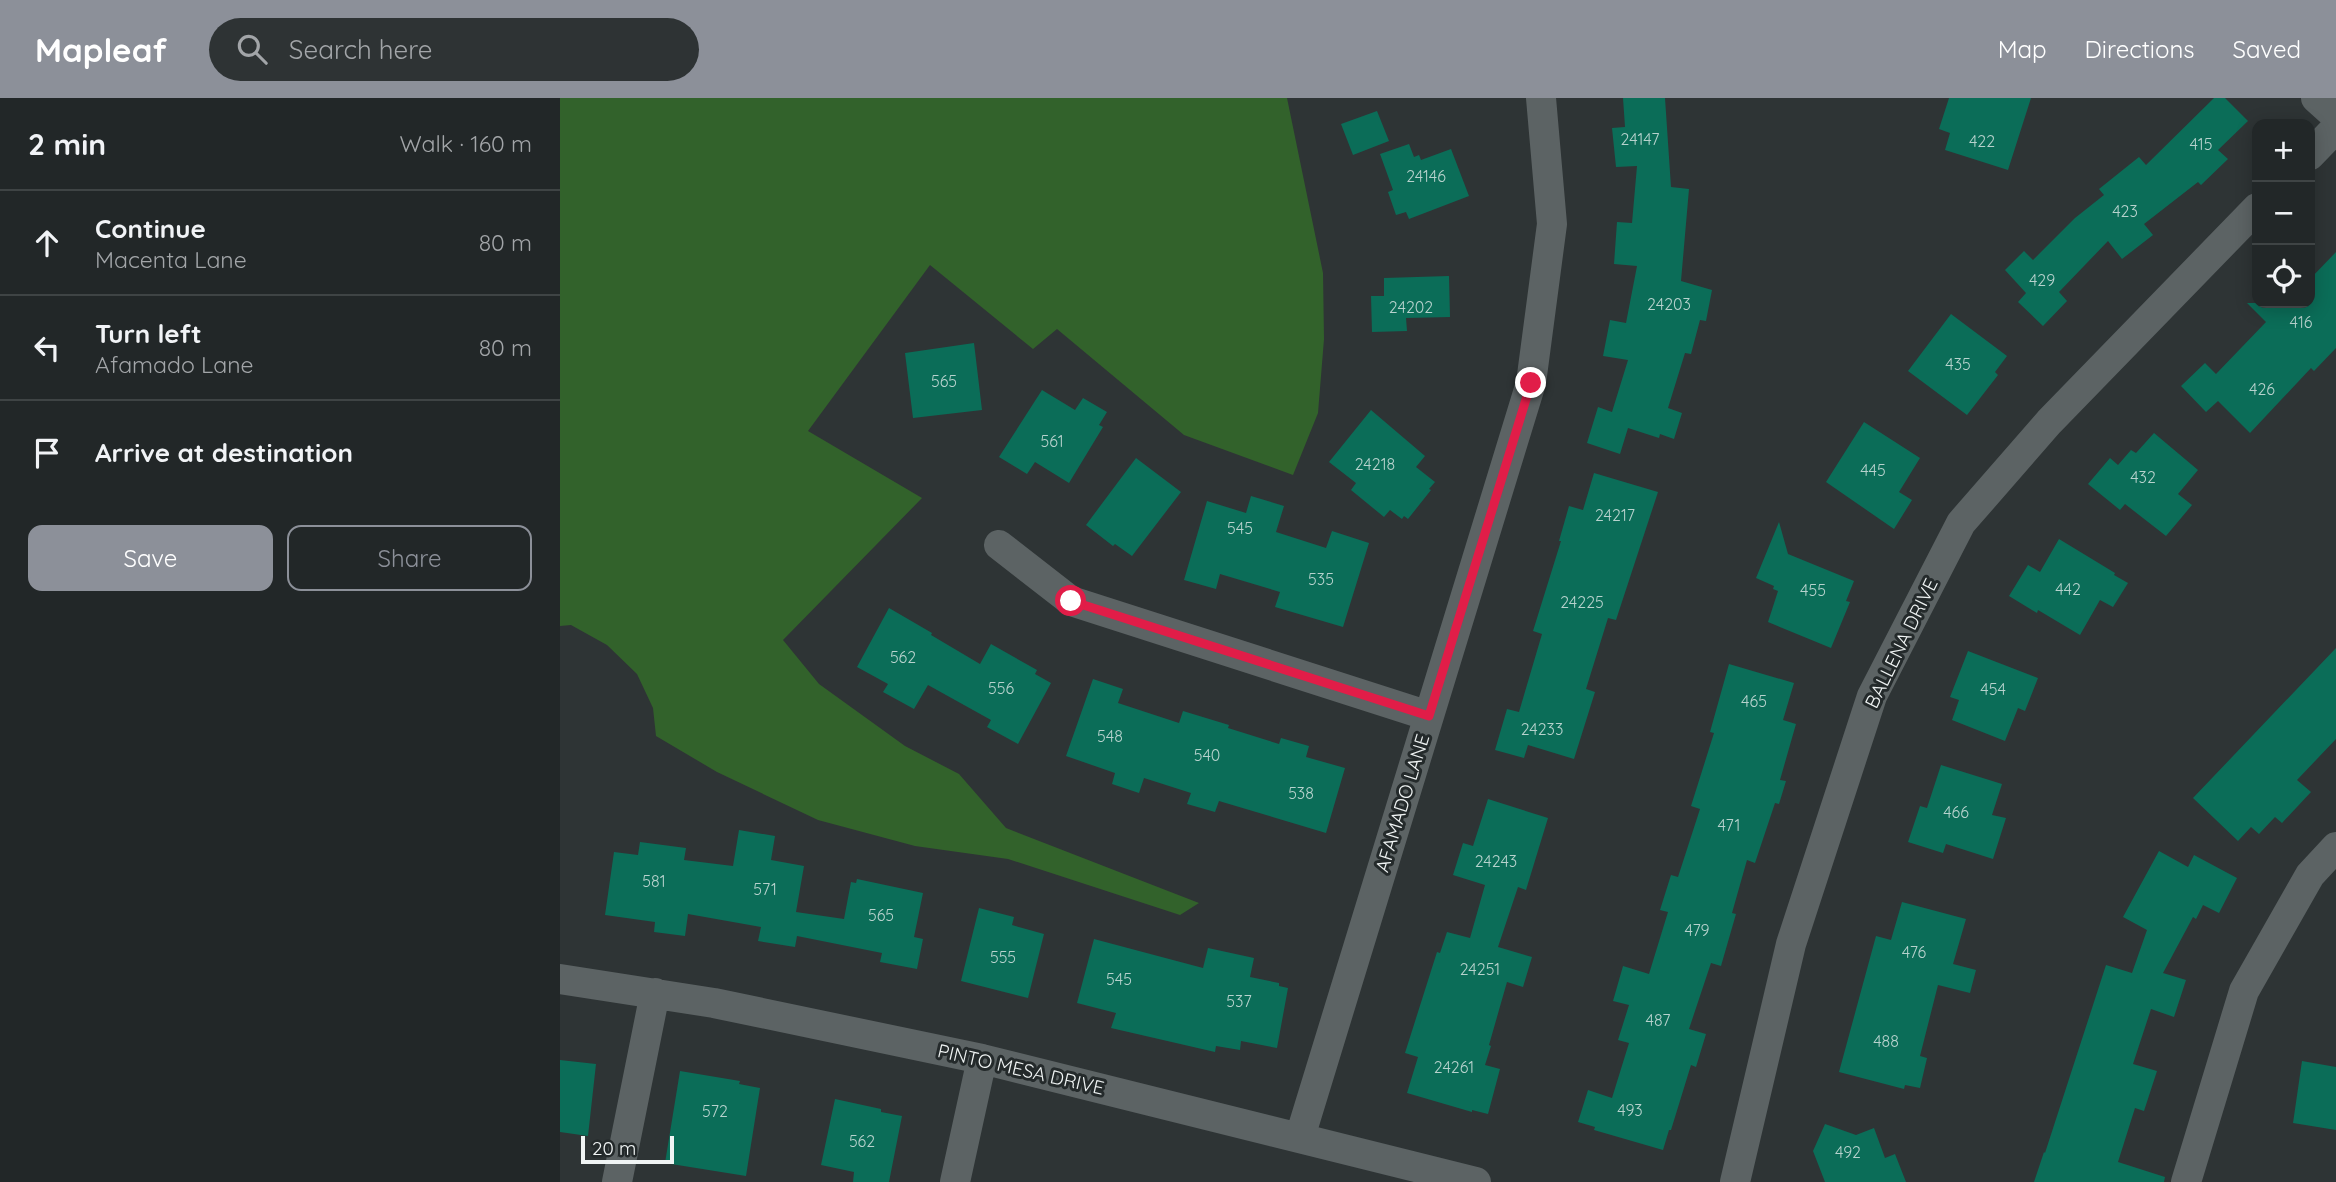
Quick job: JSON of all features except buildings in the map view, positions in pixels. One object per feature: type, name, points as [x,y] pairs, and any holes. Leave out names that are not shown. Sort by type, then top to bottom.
[{"type":"street","name":"AFAMADO LANE","points":[[1300,1137],[1531,383],[1552,224],[1541,98]]},
{"type":"street","points":[[2316,98],[2336,116]]},
{"type":"street","points":[[2315,150],[2336,128]]},
{"type":"street","name":"BALLENA DRIVE","points":[[1735,1182],[1791,944],[1872,696],[1961,523],[2049,422],[2252,213]]},
{"type":"street","points":[[999,545],[1071,601],[1429,716]]},
{"type":"street","points":[[2188,1182],[2244,991],[2310,875],[2336,848]]},
{"type":"street","name":"PINTO MESA DRIVE","points":[[560,979],[714,1003],[982,1059],[1476,1182]]},
{"type":"street","points":[[617,1182],[655,993]]},
{"type":"street","points":[[955,1182],[982,1059]]},
{"type":"green space","points":[[560,98],[1287,98],[1323,273],[1324,339],[1318,413],[1293,475],[1184,435],[1057,329],[1033,349],[930,265],[808,431],[922,498],[783,640],[819,684],[905,746],[959,774],[1006,828],[1199,903],[1180,915],[1008,859],[915,846],[818,820],[717,772],[656,736],[653,708],[637,674],[607,645],[571,625],[560,626]]},
{"type":"route","points":[[1071,601],[1429,716],[1531,383]]}]
